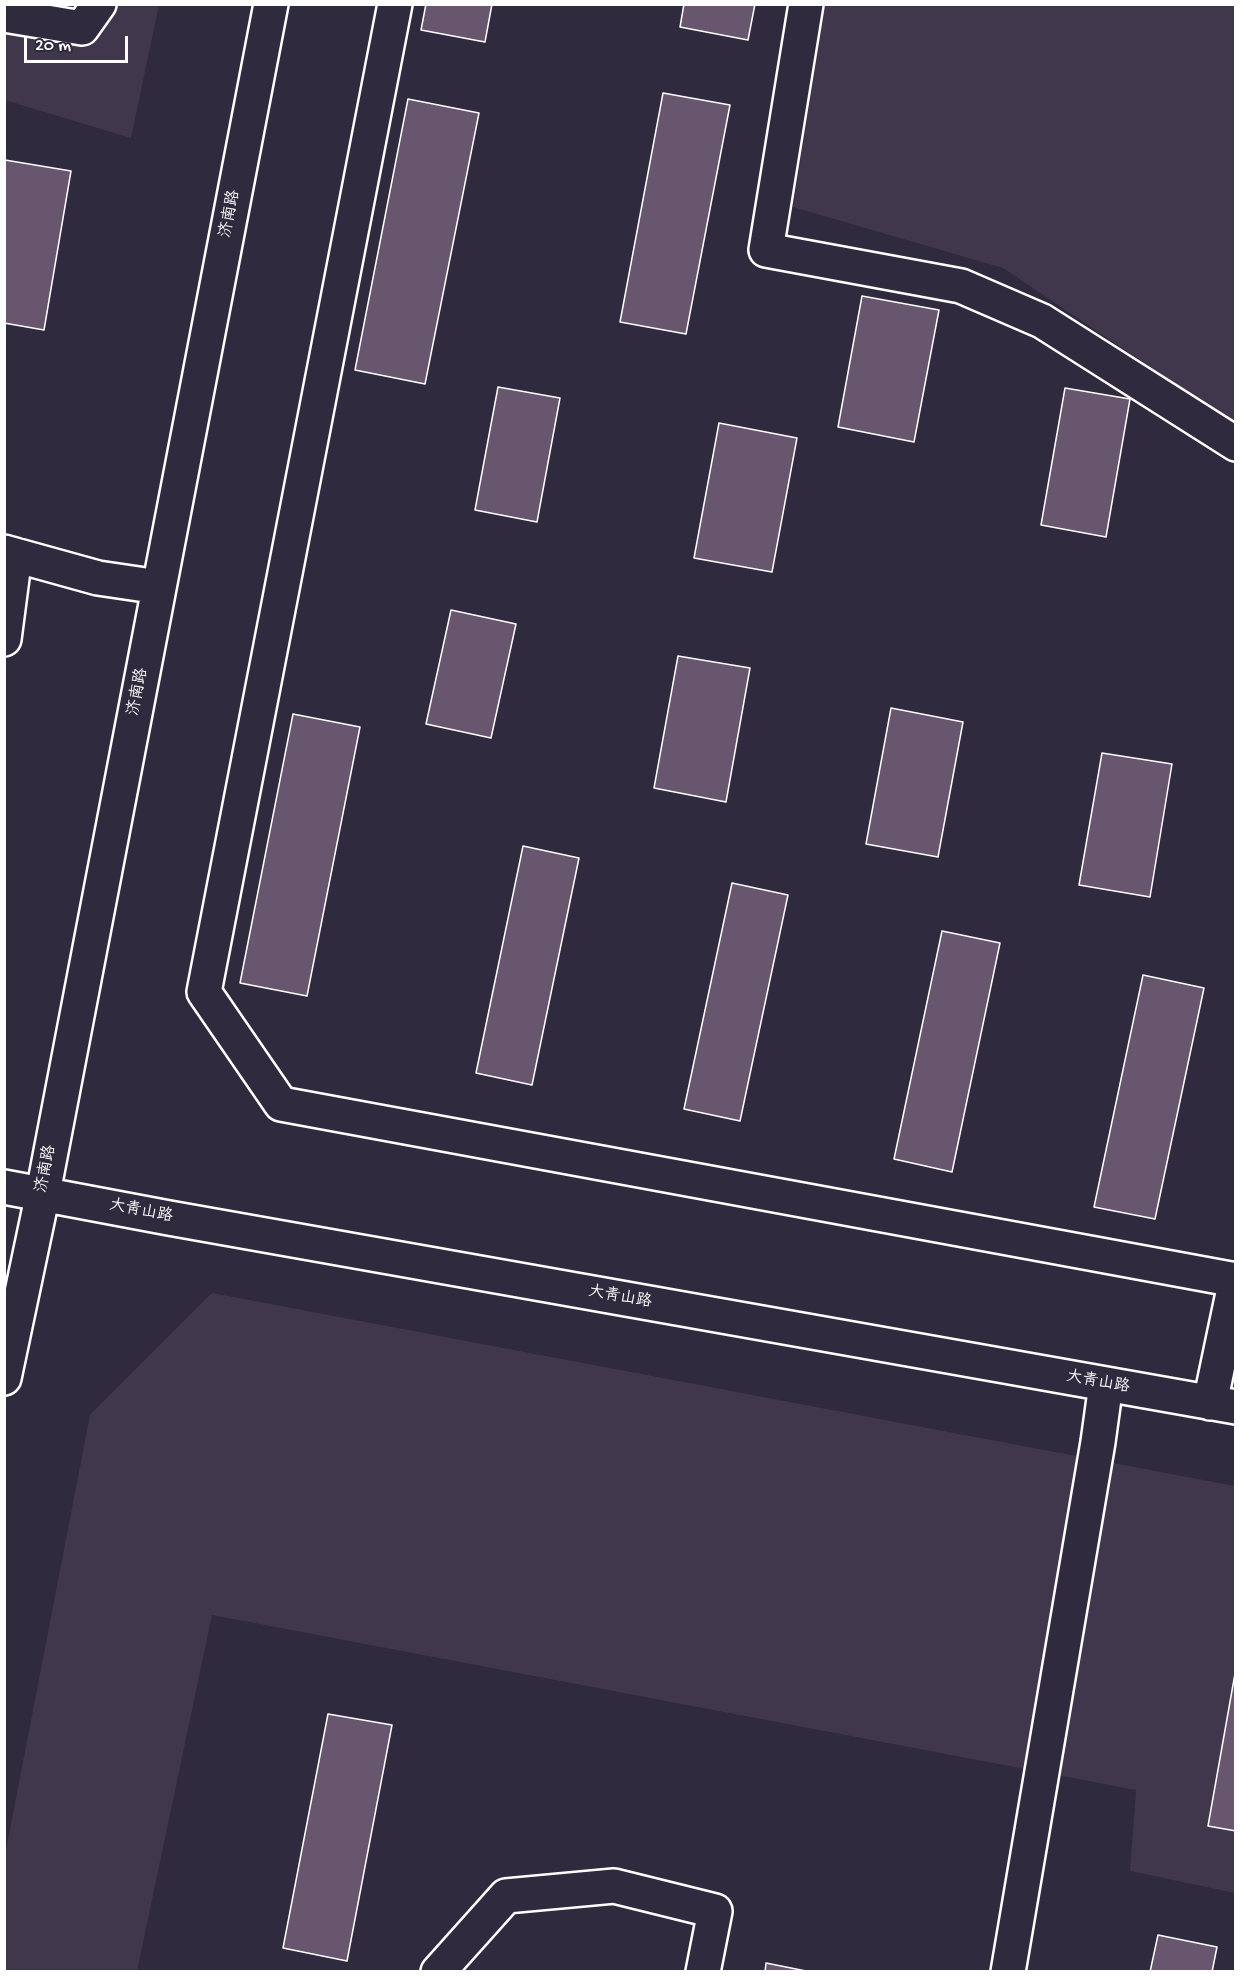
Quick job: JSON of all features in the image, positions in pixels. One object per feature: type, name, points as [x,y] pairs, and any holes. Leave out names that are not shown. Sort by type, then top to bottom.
[{"type":"street","points":[[4,15],[82,28],[99,4]]},
{"type":"street","name":"济南路","points":[[4,1378],[43,1193],[271,4]]},
{"type":"street","points":[[395,4],[204,992],[281,1104],[1235,1280],[1223,1405]]},
{"type":"street","points":[[806,4],[766,250],[962,286],[1042,321],[1236,444]]},
{"type":"street","points":[[4,639],[10,553],[98,578],[159,587]]},
{"type":"street","name":"大青山路","points":[[4,1187],[1223,1405]]},
{"type":"street","points":[[1008,1971],[1106,1384]]},
{"type":"street","points":[[438,1971],[506,1896],[614,1886],[715,1911],[703,1971]]},
{"type":"shaded area","points":[[4,5],[159,5],[131,138],[5,100]]},
{"type":"shaded area","points":[[825,5],[1235,5],[1235,424],[1003,268],[793,207]]},
{"type":"shaded area","points":[[212,1293],[1235,1486],[1235,1893],[1130,1871],[1136,1790],[212,1615],[137,1971],[5,1972],[5,1855],[90,1415]]},
{"type":"building","points":[[426,4],[492,4],[485,42],[421,30]]},
{"type":"building","points":[[684,4],[755,4],[748,40],[680,27]]},
{"type":"building","points":[[663,93],[730,105],[686,334],[620,322]]},
{"type":"building","points":[[408,99],[479,113],[425,384],[355,370]]},
{"type":"building","points":[[5,160],[71,171],[44,330],[4,323]]},
{"type":"building","points":[[862,296],[939,310],[914,442],[838,427]]},
{"type":"building","points":[[498,387],[560,398],[537,522],[475,510]]},
{"type":"building","points":[[1065,388],[1130,399],[1106,537],[1041,525]]},
{"type":"building","points":[[719,423],[797,438],[772,572],[694,558]]},
{"type":"building","points":[[451,610],[516,624],[491,738],[426,724]]},
{"type":"building","points":[[678,656],[750,668],[726,802],[654,788]]},
{"type":"building","points":[[891,708],[963,722],[938,857],[866,844]]},
{"type":"building","points":[[293,714],[360,727],[307,996],[240,983]]},
{"type":"building","points":[[1102,753],[1172,764],[1150,897],[1079,885]]},
{"type":"building","points":[[523,846],[579,858],[532,1085],[476,1073]]},
{"type":"building","points":[[732,883],[788,895],[740,1121],[684,1109]]},
{"type":"building","points":[[942,931],[1000,943],[952,1172],[894,1159]]},
{"type":"building","points":[[1143,975],[1204,988],[1155,1219],[1094,1207]]},
{"type":"building","points":[[1236,1668],[1236,1831],[1208,1826]]},
{"type":"building","points":[[328,1714],[392,1725],[347,1961],[283,1948]]},
{"type":"building","points":[[1158,1935],[1217,1947],[1212,1972],[1150,1972]]},
{"type":"building","points":[[766,1963],[811,1972],[765,1972]]}]
